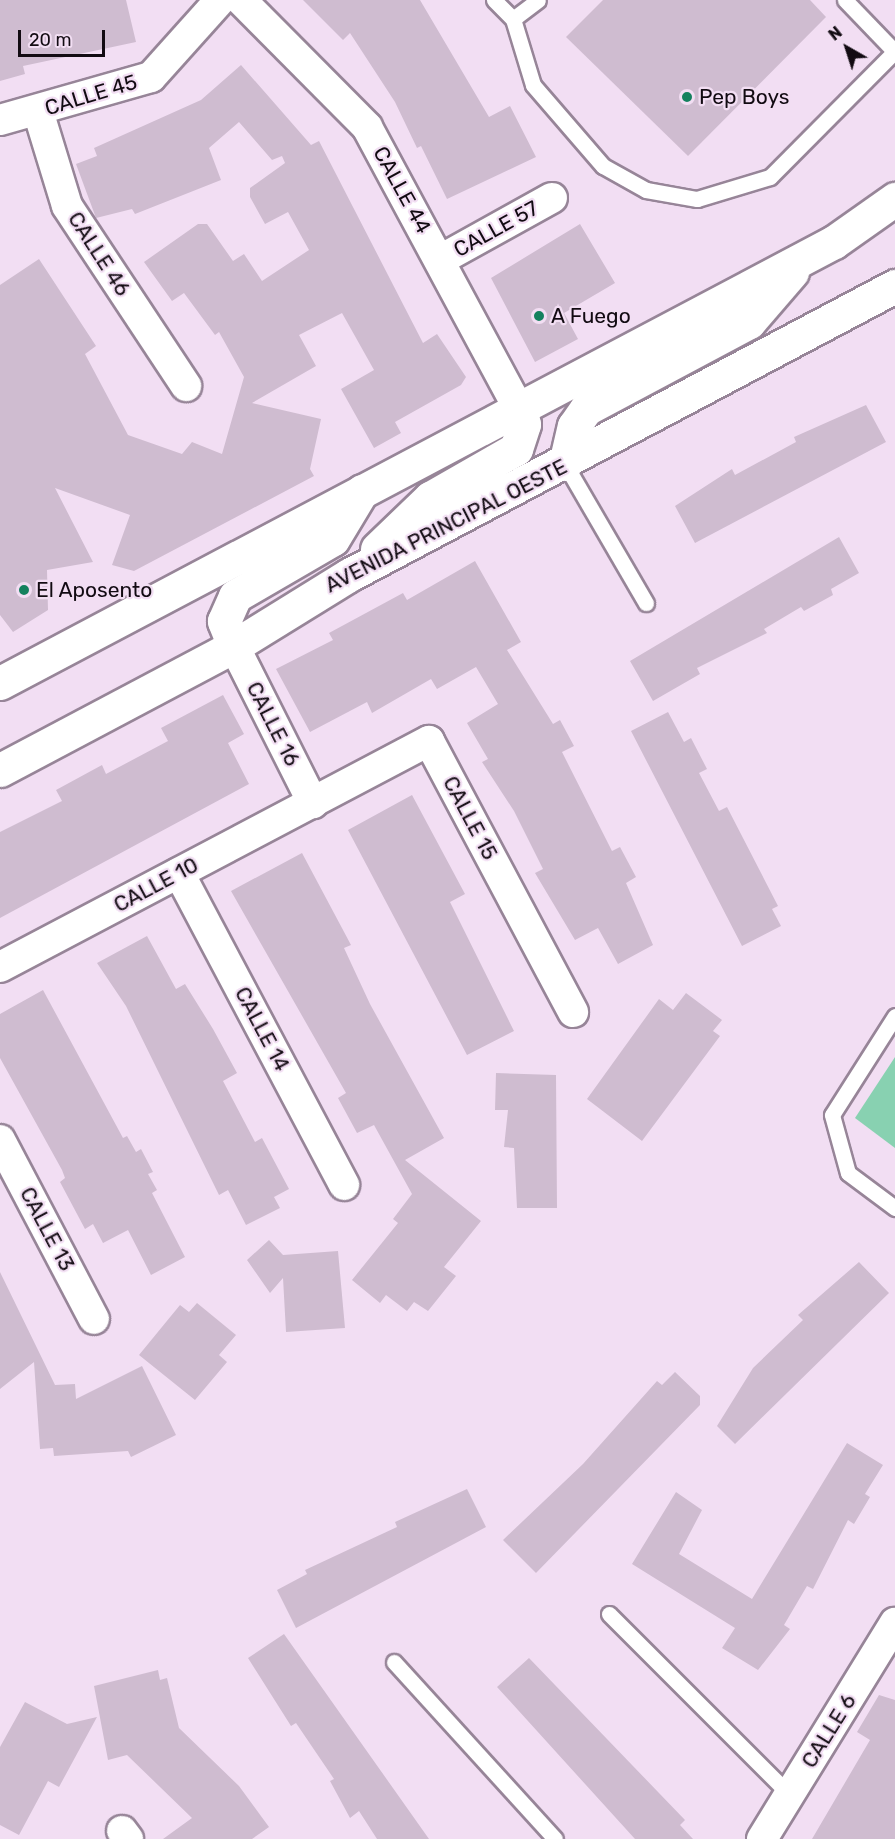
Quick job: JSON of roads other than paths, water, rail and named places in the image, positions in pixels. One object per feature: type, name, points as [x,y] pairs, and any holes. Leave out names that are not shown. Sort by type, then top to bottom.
[{"type":"main road","points":[[0,683],[362,491],[519,411],[805,257],[895,199]]},
{"type":"main road","points":[[566,465],[574,426],[586,410],[749,322],[805,257]]},
{"type":"main road","name":"AVENIDA PRINCIPAL OESTE","points":[[0,770],[234,646],[349,575],[566,465],[895,285]]},
{"type":"main road","points":[[349,575],[430,498],[516,449],[524,424],[519,411]]},
{"type":"main road","points":[[234,646],[224,621],[235,596],[333,539],[362,491]]},
{"type":"street","name":"CALLE 45","points":[[0,120],[151,77],[220,0]]},
{"type":"street","name":"CALLE 44","points":[[241,0],[367,127],[519,411]]},
{"type":"street","name":"CALLE 46","points":[[38,111],[67,206],[186,386]]},
{"type":"street","name":"CALLE 57","points":[[440,260],[552,198]]},
{"type":"street","name":"CALLE 16","points":[[234,646],[313,803]]},
{"type":"street","name":"CALLE 15","points":[[313,803],[429,741],[573,1012]]},
{"type":"street","name":"CALLE 10","points":[[0,967],[313,803]]},
{"type":"street","name":"CALLE 14","points":[[179,873],[344,1185]]},
{"type":"street","name":"CALLE 13","points":[[0,1140],[94,1319]]},
{"type":"street","name":"CALLE 6","points":[[762,1839],[895,1623]]},
{"type":"lane","points":[[494,0],[513,19],[533,85],[603,166],[646,190],[697,199],[770,177],[894,52],[845,0]]},
{"type":"lane","points":[[513,19],[538,0]]},
{"type":"lane","points":[[566,465],[646,603]]},
{"type":"lane","points":[[895,1016],[832,1115],[849,1173],[895,1208]]},
{"type":"lane","points":[[609,1614],[790,1795]]},
{"type":"lane","points":[[394,1662],[555,1839]]},
{"type":"place","name":"Pep Boys","points":[[687,97]]},
{"type":"place","name":"A Fuego","points":[[539,316]]},
{"type":"place","name":"El Aposento","points":[[24,590]]}]
